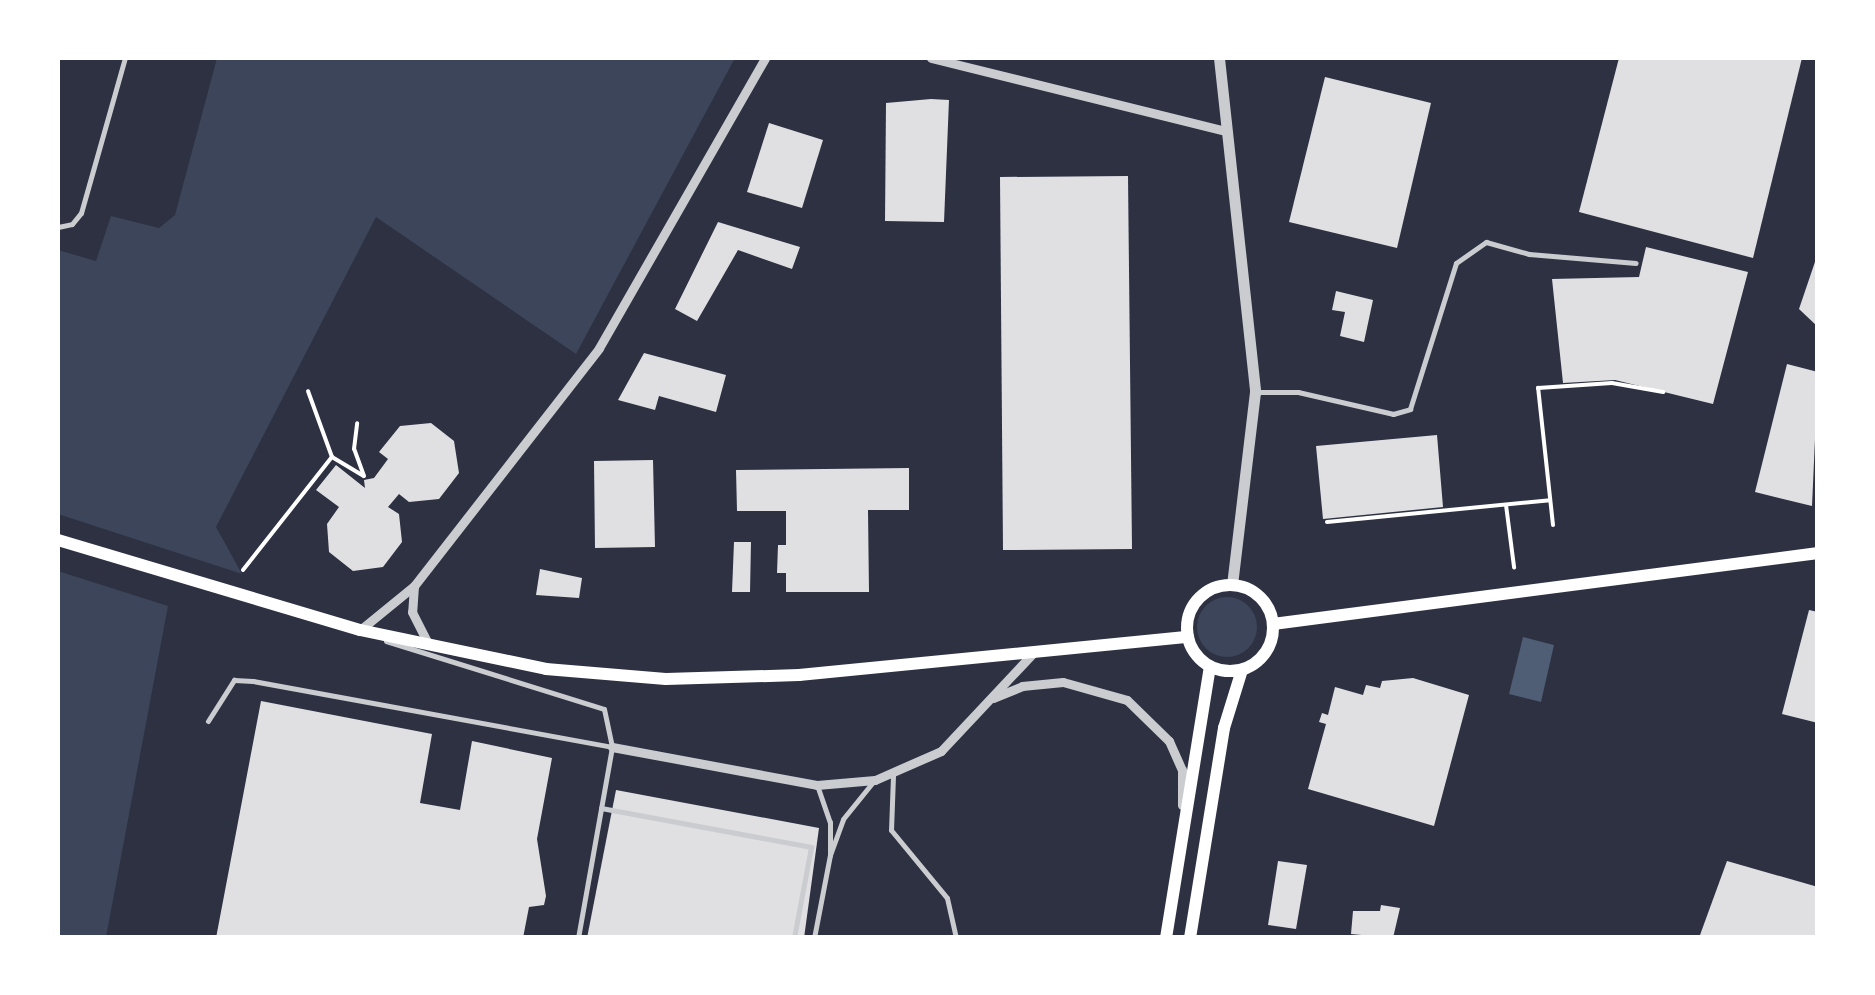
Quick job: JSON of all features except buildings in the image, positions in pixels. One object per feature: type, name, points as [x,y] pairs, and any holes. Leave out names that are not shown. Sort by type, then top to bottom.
[{"type":"main road","points":[[58,540],[360,630],[430,648],[546,669],[666,678],[799,675],[1188,636]]},
{"type":"main road","points":[[1273,624],[1818,552]]},
{"type":"main road","points":[[1188,636],[1198,600],[1232,585],[1255,593],[1273,624],[1266,653],[1242,670],[1224,728],[1190,938]]},
{"type":"main road","points":[[1166,938],[1210,666],[1188,636]]},
{"type":"main road","points":[[1210,666],[1242,670]]},
{"type":"street","points":[[360,630],[414,586],[599,348],[765,58]]},
{"type":"street","points":[[930,58],[1227,131]]},
{"type":"street","points":[[1218,58],[1255,392],[1232,585]]},
{"type":"street","points":[[414,586],[412,612],[430,648]]},
{"type":"street","points":[[612,747],[817,785],[893,776],[941,751],[1038,649]]},
{"type":"street","points":[[990,698],[1022,686],[1063,682],[1127,700],[1169,742],[1182,770],[1178,869]]},
{"type":"lane","points":[[58,227],[72,224],[81,212],[125,58]]},
{"type":"lane","points":[[1255,392],[1298,392],[1393,414],[1410,409],[1456,263],[1486,242],[1529,254],[1636,263]]},
{"type":"lane","points":[[360,630],[432,660],[588,699],[604,709],[612,747],[578,938]]},
{"type":"lane","points":[[208,721],[234,680],[252,681],[612,747]]},
{"type":"lane","points":[[893,776],[891,830],[948,898],[956,938]]},
{"type":"lane","points":[[814,938],[830,855],[843,819],[875,780]]},
{"type":"lane","points":[[817,785],[830,822],[830,855]]},
{"type":"lane","points":[[601,808],[811,847],[794,938]]},
{"type":"path","points":[[1554,525],[1538,388],[1612,382],[1662,392]]},
{"type":"path","points":[[308,391],[332,457],[364,476],[354,450],[357,422]]},
{"type":"path","points":[[243,570],[332,457]]},
{"type":"path","points":[[1327,522],[1550,500]]},
{"type":"path","points":[[1506,504],[1514,567]]},
{"type":"shaded area","points":[[217,58],[735,58],[576,354],[376,217],[216,527],[242,574],[58,514],[58,250],[96,261],[111,216],[159,228],[175,215]]},
{"type":"shaded area","points":[[58,571],[168,606],[106,937],[58,937]]},
{"type":"shaded area","points":[[1227,597],[1248,606],[1257,627],[1248,648],[1227,657],[1206,648],[1197,627],[1206,606]]},
{"type":"shaded area","points":[[1523,637],[1554,645],[1541,702],[1509,694]]}]
